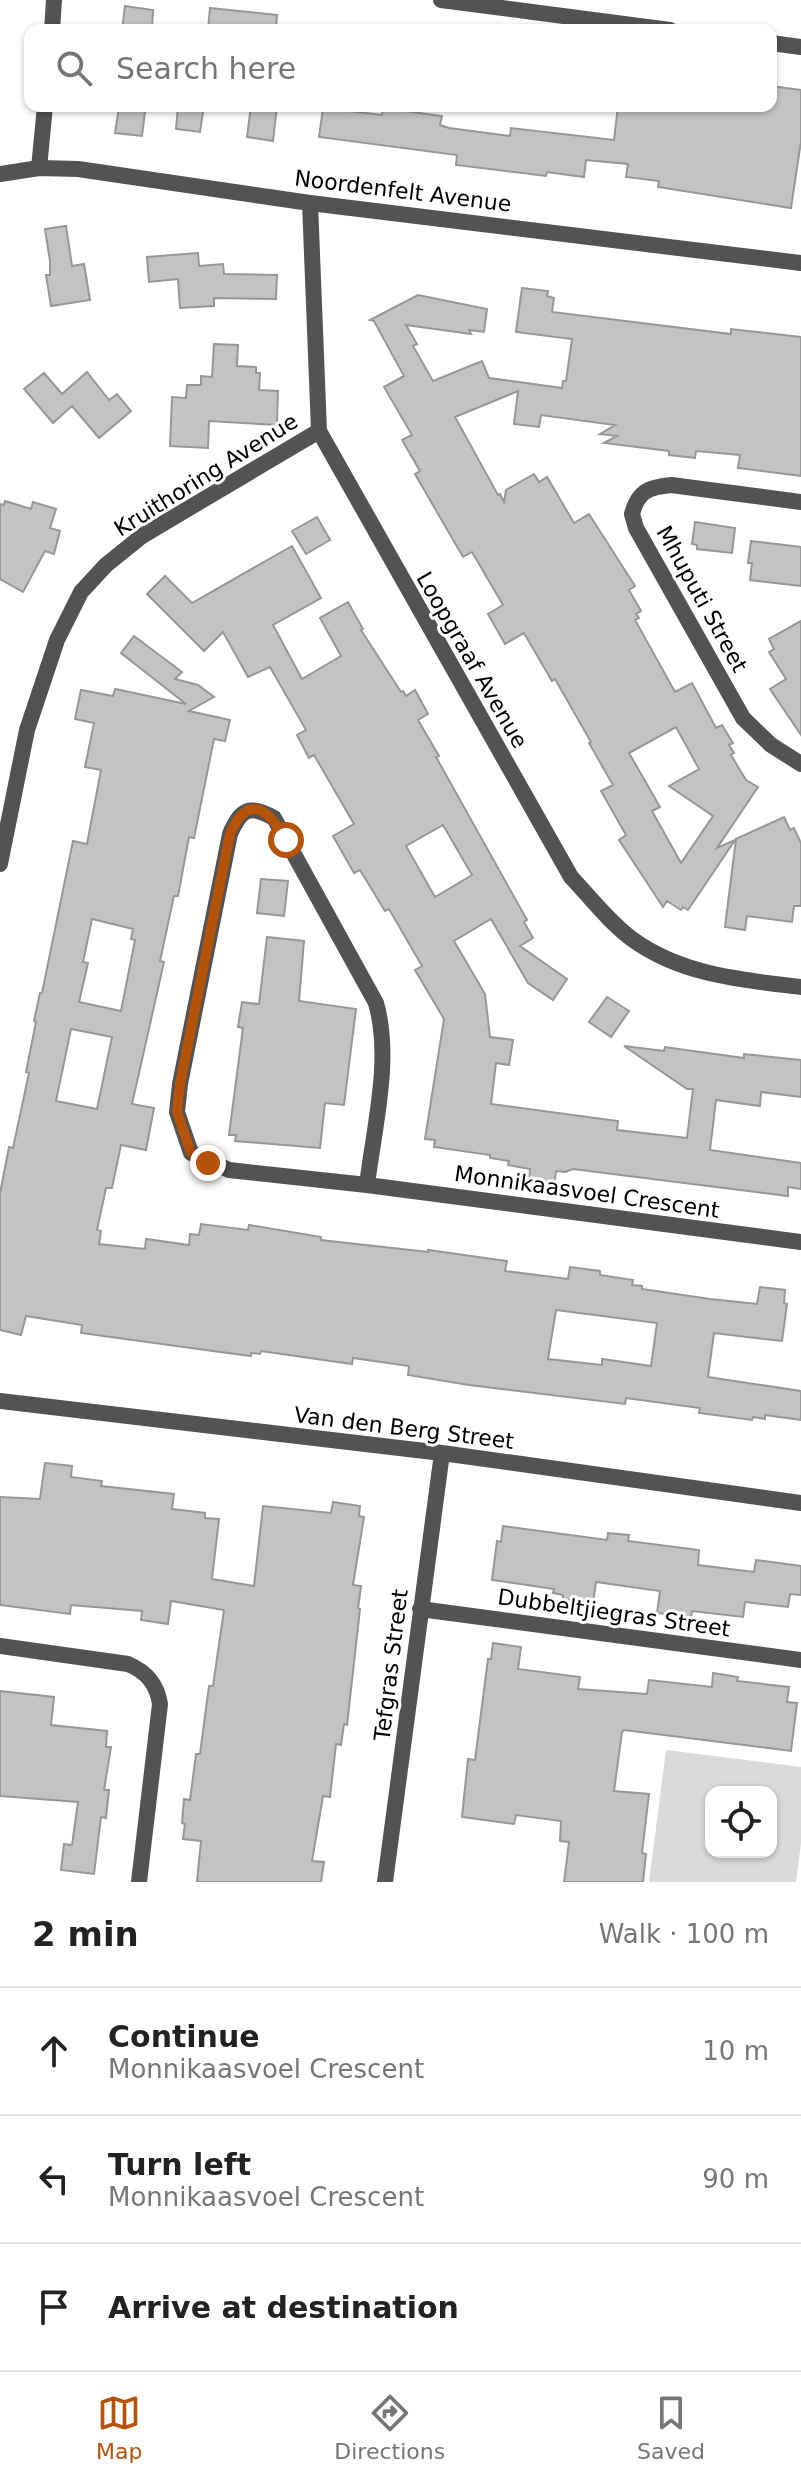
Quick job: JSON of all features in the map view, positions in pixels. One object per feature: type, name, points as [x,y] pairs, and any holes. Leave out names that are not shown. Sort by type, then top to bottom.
[{"type":"street","points":[[52,24],[54,0]]},
{"type":"street","points":[[441,0],[482,2],[630,24]]},
{"type":"street","points":[[777,44],[801,47]]},
{"type":"street","points":[[39,168],[44,112]]},
{"type":"street","name":"Noordenfelt Avenue","points":[[0,174],[39,168],[78,169],[310,203],[801,263]]},
{"type":"street","name":"Loopgraaf Avenue","points":[[310,203],[319,431],[571,877],[629,937],[658,956],[698,971],[801,987]]},
{"type":"street","name":"Kruithoring Avenue","points":[[0,864],[27,730],[57,640],[81,592],[106,565],[142,536],[319,431]]},
{"type":"street","name":"Mhuputi Street","points":[[801,502],[671,485],[642,492],[632,514],[636,528],[743,718],[771,745],[801,764]]},
{"type":"street","name":"Monnikaasvoel Crescent","points":[[367,1185],[383,1054],[382,1026],[376,1003],[274,818],[258,809],[247,811],[237,819],[230,834],[183,1068],[177,1112],[191,1153],[229,1170],[801,1242]]},
{"type":"street","name":"Van den Berg Street","points":[[0,1401],[442,1453],[801,1503]]},
{"type":"street","name":"Tefgras Street","points":[[385,1882],[442,1453]]},
{"type":"street","name":"Dubbeltjiegras Street","points":[[420,1609],[801,1660]]},
{"type":"street","points":[[0,1646],[128,1664],[145,1672],[156,1689],[160,1704],[139,1882]]},
{"type":"shaded area","points":[[666,1750],[801,1767],[801,1843],[796,1882],[649,1882]]},
{"type":"building","points":[[125,6],[153,10],[152,24],[123,24]]},
{"type":"building","points":[[210,8],[277,15],[276,24],[209,24]]},
{"type":"building","points":[[777,87],[801,90],[801,141],[791,208],[658,187],[659,181],[626,177],[628,164],[586,160],[584,177],[547,172],[546,176],[456,165],[457,155],[319,137],[322,112],[382,115],[382,112],[412,112],[442,116],[440,125],[449,128],[510,136],[511,128],[614,140],[617,112],[777,112]]},
{"type":"building","points":[[118,112],[145,112],[142,136],[115,133]]},
{"type":"building","points":[[177,112],[203,112],[200,132],[176,129]]},
{"type":"building","points":[[250,112],[276,112],[273,141],[247,137]]},
{"type":"building","points":[[66,226],[72,266],[84,264],[90,300],[51,306],[46,275],[50,275],[50,261],[45,229]]},
{"type":"building","points":[[198,253],[199,266],[223,264],[224,274],[277,275],[276,299],[214,298],[214,306],[180,308],[178,279],[149,282],[147,257]]},
{"type":"building","points":[[522,288],[548,291],[547,296],[554,298],[552,312],[731,334],[731,329],[801,337],[801,476],[738,468],[740,455],[696,451],[695,458],[669,455],[669,451],[604,443],[617,436],[600,434],[615,425],[541,415],[539,427],[514,424],[518,391],[455,417],[504,502],[506,490],[534,474],[539,482],[547,477],[574,523],[589,514],[635,586],[629,590],[641,611],[636,614],[639,618],[635,620],[675,692],[692,683],[716,728],[722,725],[733,743],[729,745],[734,753],[731,755],[746,780],[758,787],[717,848],[735,840],[688,910],[683,907],[681,910],[667,901],[663,907],[619,840],[626,835],[601,791],[613,785],[555,679],[552,681],[524,633],[505,644],[488,614],[503,605],[472,552],[463,557],[415,474],[420,471],[402,440],[412,435],[384,387],[404,376],[374,321],[370,320],[418,295],[487,309],[484,332],[469,330],[471,334],[406,325],[417,344],[413,346],[433,381],[482,361],[489,378],[562,388],[563,381],[566,381],[572,339],[516,332]],"holes":[[[676,727],[699,769],[669,786],[713,816],[681,863],[652,811],[660,807],[629,753]]]},
{"type":"building","points":[[214,344],[238,345],[237,366],[256,367],[256,373],[260,373],[259,390],[278,391],[277,425],[209,421],[208,448],[170,446],[172,397],[186,398],[187,385],[201,385],[201,376],[212,377]]},
{"type":"building","points":[[87,372],[109,400],[117,394],[131,411],[99,438],[72,406],[53,423],[24,389],[44,373],[62,394]]},
{"type":"building","points":[[5,501],[31,509],[33,502],[56,509],[50,528],[60,531],[54,554],[45,551],[23,592],[0,579],[0,504],[4,505]]},
{"type":"building","points":[[317,517],[330,540],[306,554],[292,531]]},
{"type":"building","points":[[695,522],[735,528],[732,553],[697,549],[697,545],[692,544]]},
{"type":"building","points":[[751,541],[801,547],[801,586],[750,580],[752,563],[748,563]]},
{"type":"building","points":[[292,546],[321,598],[273,625],[302,679],[341,656],[320,618],[348,602],[361,630],[401,692],[406,696],[415,690],[428,714],[418,720],[439,756],[436,757],[527,920],[524,922],[533,938],[520,946],[567,979],[553,1000],[528,983],[491,919],[454,941],[485,994],[490,1037],[513,1040],[509,1065],[496,1063],[491,1104],[618,1121],[617,1130],[687,1138],[693,1089],[687,1089],[624,1046],[664,1051],[665,1047],[744,1058],[744,1054],[801,1060],[801,1097],[761,1092],[760,1106],[716,1100],[710,1150],[801,1163],[801,1189],[788,1187],[788,1196],[573,1169],[556,1171],[554,1184],[529,1180],[530,1169],[508,1165],[509,1161],[490,1158],[490,1155],[434,1147],[435,1140],[425,1139],[444,1019],[415,970],[422,966],[389,909],[385,911],[360,870],[354,873],[333,836],[354,824],[314,755],[309,758],[297,735],[306,730],[270,667],[248,677],[223,632],[204,651],[147,594],[165,576],[192,603]],"holes":[[[443,825],[472,875],[435,897],[406,846]]]},
{"type":"building","points":[[801,621],[801,735],[770,689],[786,679],[769,652],[774,649],[769,639]]},
{"type":"building","points":[[134,636],[182,672],[175,679],[198,685],[214,697],[189,711],[230,720],[225,741],[214,739],[194,838],[189,837],[178,896],[174,896],[160,961],[164,962],[132,1104],[154,1108],[146,1150],[121,1145],[112,1188],[106,1188],[97,1230],[101,1231],[99,1244],[145,1249],[146,1239],[189,1245],[190,1234],[199,1235],[201,1224],[248,1230],[249,1225],[321,1237],[321,1240],[507,1261],[505,1271],[568,1279],[570,1267],[600,1271],[600,1275],[633,1280],[632,1285],[642,1286],[642,1289],[710,1299],[757,1304],[760,1287],[785,1290],[784,1303],[787,1304],[782,1341],[714,1333],[708,1377],[801,1391],[801,1420],[765,1415],[765,1419],[753,1417],[752,1420],[699,1413],[700,1408],[626,1398],[625,1404],[469,1385],[408,1375],[409,1366],[353,1358],[352,1364],[261,1351],[260,1354],[251,1353],[251,1356],[213,1351],[81,1333],[82,1325],[26,1316],[21,1335],[0,1330],[0,1193],[29,1073],[26,1072],[34,1021],[73,841],[87,844],[101,770],[85,767],[94,723],[75,719],[81,690],[113,696],[115,689],[186,704],[121,653]],"holes":[[[92,919],[133,929],[131,939],[135,940],[121,1011],[79,1002],[88,963],[83,962]],[[71,1029],[112,1037],[97,1109],[56,1101]],[[556,1310],[657,1323],[651,1366],[602,1359],[602,1365],[548,1359]]]},
{"type":"building","points":[[784,817],[801,843],[801,906],[794,906],[792,922],[747,916],[745,930],[725,927],[736,839]]},
{"type":"building","points":[[261,879],[288,881],[284,916],[257,913]]},
{"type":"building","points":[[267,937],[304,941],[299,1001],[356,1009],[344,1105],[325,1103],[320,1148],[235,1141],[236,1135],[229,1135],[243,1028],[238,1027],[242,1002],[259,1004]]},
{"type":"building","points":[[607,997],[629,1011],[611,1037],[589,1022]]},
{"type":"building","points":[[45,1463],[72,1466],[71,1477],[102,1481],[101,1486],[174,1494],[172,1509],[205,1513],[205,1518],[219,1519],[212,1579],[254,1586],[263,1506],[331,1513],[333,1502],[360,1506],[359,1516],[364,1517],[353,1585],[361,1586],[360,1609],[347,1725],[344,1724],[341,1745],[336,1744],[330,1797],[323,1796],[312,1861],[324,1862],[321,1882],[197,1882],[201,1841],[183,1839],[184,1799],[190,1800],[196,1754],[200,1754],[224,1610],[171,1601],[168,1624],[141,1620],[142,1611],[71,1605],[70,1614],[0,1605],[0,1497],[40,1499]]},
{"type":"building","points":[[503,1526],[607,1540],[608,1533],[629,1535],[628,1541],[699,1550],[698,1565],[754,1572],[756,1560],[801,1566],[801,1595],[790,1594],[788,1607],[745,1602],[743,1617],[692,1611],[691,1617],[657,1613],[660,1591],[596,1582],[593,1603],[563,1599],[563,1595],[553,1593],[554,1589],[492,1580],[497,1541],[501,1542]]},
{"type":"building","points":[[493,1643],[521,1647],[518,1669],[580,1677],[578,1689],[647,1694],[649,1680],[712,1687],[713,1673],[738,1677],[737,1681],[789,1687],[787,1702],[797,1703],[791,1751],[624,1730],[614,1791],[649,1794],[642,1853],[646,1854],[643,1882],[564,1882],[569,1842],[560,1841],[561,1821],[516,1815],[514,1824],[462,1817],[468,1759],[475,1760],[488,1659],[491,1659]]},
{"type":"building","points":[[0,1691],[54,1697],[51,1725],[107,1731],[106,1747],[111,1747],[104,1790],[109,1790],[106,1818],[101,1817],[94,1874],[61,1870],[64,1844],[72,1845],[78,1802],[0,1796]]},
{"type":"route","points":[[208,1163],[191,1153],[177,1112],[230,834],[237,819],[247,811],[258,809],[274,818],[286,840]]}]
